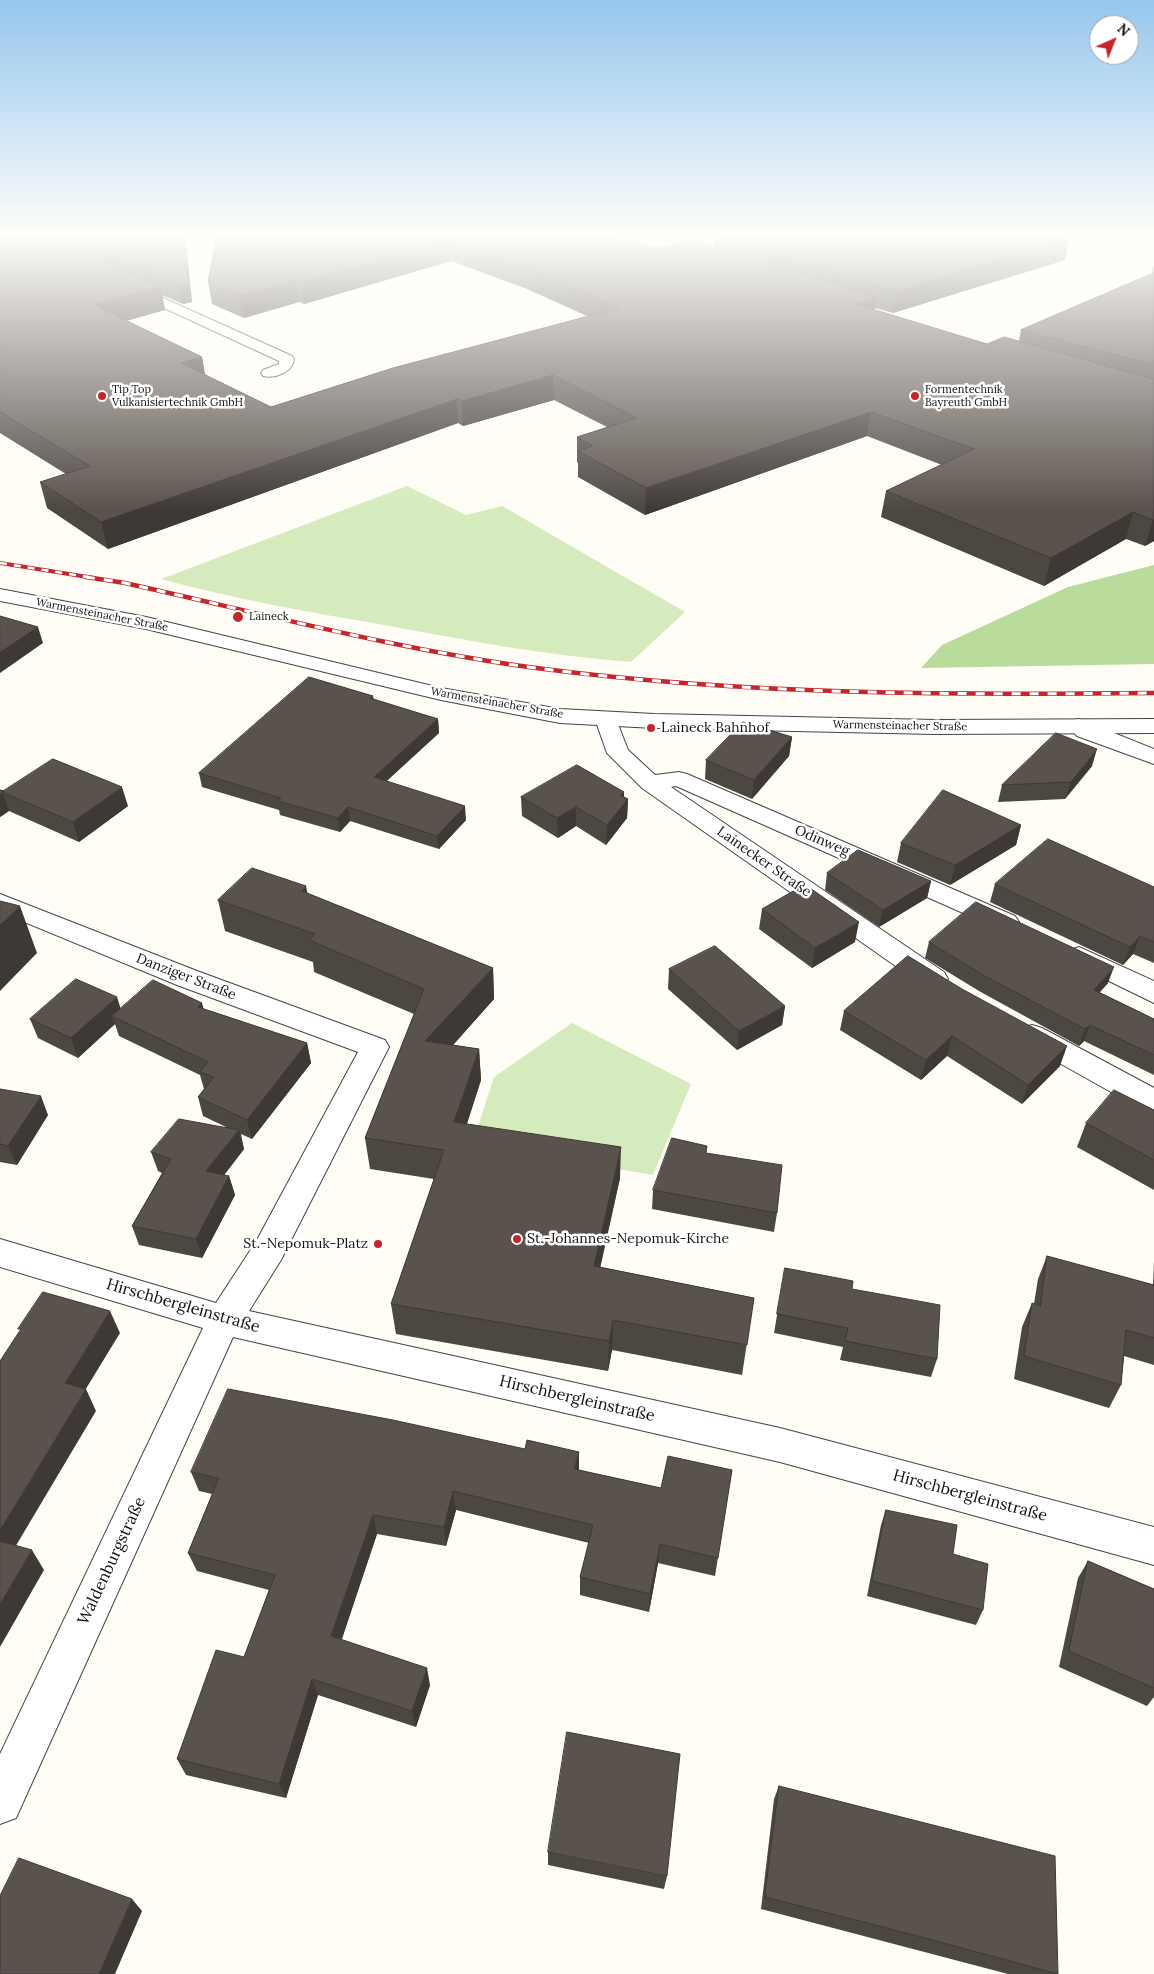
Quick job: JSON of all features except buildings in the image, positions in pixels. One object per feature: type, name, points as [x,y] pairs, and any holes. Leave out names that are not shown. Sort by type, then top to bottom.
[{"type":"street","points":[[217,327],[287,359],[286,366],[268,373]]},
{"type":"street","name":"Warmensteinacher Straße","points":[[0,595],[146,622],[460,698],[560,716],[606,719],[926,727],[1154,726]]},
{"type":"street","name":"Lainecker Straße","points":[[606,719],[618,753],[650,783],[908,963],[953,990]]},
{"type":"street","points":[[1079,726],[1085,731],[1154,757]]},
{"type":"street","name":"Odinweg","points":[[650,783],[679,779],[1028,932]]},
{"type":"street","name":"Danziger Straße","points":[[0,902],[187,978],[374,1047],[268,1250],[224,1320]]},
{"type":"street","points":[[1054,945],[1154,993]]},
{"type":"street","points":[[1011,1023],[1154,1102]]},
{"type":"street","name":"Hirschbergleinstraße","points":[[0,1253],[224,1320],[780,1445],[1154,1546]]},
{"type":"street","name":"Waldenburgstraße","points":[[0,1802],[224,1320]]},
{"type":"green space","points":[[407,486],[466,515],[502,506],[685,612],[631,662],[538,652],[476,642],[272,605],[161,579]]},
{"type":"green space","points":[[1154,565],[1154,664],[921,668],[942,645],[1068,587]]},
{"type":"green space","points":[[572,1023],[691,1084],[653,1175],[472,1145],[494,1077]]},
{"type":"railway","points":[[0,563],[94,578]]},
{"type":"railway","points":[[86,577],[125,583],[386,642],[491,661],[620,678],[772,689],[1001,694],[1154,693]]},
{"type":"place","name":"Tip Top Vulkanisiertechnik GmbH","points":[[102,396]]},
{"type":"place","name":"Formentechnik Bayreuth GmbH","points":[[915,396]]},
{"type":"place","name":"Laineck","points":[[238,617]]},
{"type":"place","name":"Laineck Bahnhof","points":[[651,728]]},
{"type":"place","name":"St.-Johannes-Nepomuk-Kirche","points":[[517,1239]]},
{"type":"place","name":"St.-Nepomuk-Platz","points":[[378,1244]]}]
